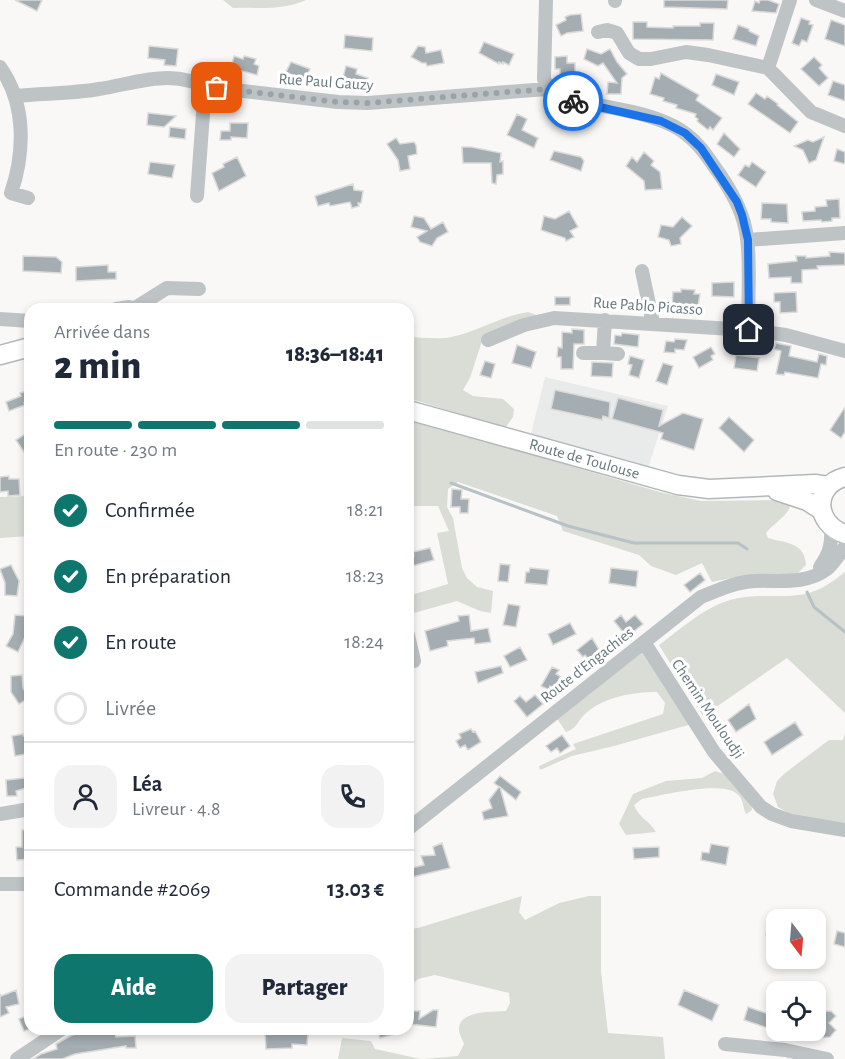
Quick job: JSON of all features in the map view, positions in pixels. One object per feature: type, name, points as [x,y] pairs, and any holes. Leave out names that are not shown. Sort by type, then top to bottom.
[{"type":"main road","points":[[0,355],[24,349]]},
{"type":"main road","name":"Route de Toulouse","points":[[414,412],[678,485],[709,489],[815,484],[828,486]]},
{"type":"main road","points":[[838,530],[825,519],[821,501],[828,486],[845,477]]},
{"type":"main road","name":"Route de Toulouse","points":[[763,488],[787,493],[822,510]]},
{"type":"street","points":[[546,0],[544,79],[547,89],[559,98],[638,114],[661,121],[685,133],[701,148],[737,202],[748,240],[749,330]]},
{"type":"street","points":[[768,68],[790,0]]},
{"type":"street","points":[[816,0],[845,11]]},
{"type":"street","points":[[598,32],[607,30],[617,33],[628,53],[639,59],[651,59],[680,52],[695,53],[768,68],[811,112],[845,126]]},
{"type":"street","points":[[0,67],[15,96],[21,142],[17,176],[6,191],[28,198]]},
{"type":"street","name":"Rue Paul Gauzy","points":[[15,96],[98,90],[156,77],[186,80],[202,84],[211,90],[222,88],[338,102],[368,103],[547,89]]},
{"type":"street","points":[[197,196],[204,100],[211,90]]},
{"type":"street","points":[[748,240],[845,233]]},
{"type":"street","points":[[642,271],[653,323]]},
{"type":"street","points":[[145,303],[166,288],[199,289]]},
{"type":"street","name":"Rue Pablo Picasso","points":[[488,340],[524,325],[554,318],[749,330],[786,335],[845,351]]},
{"type":"street","points":[[0,319],[24,321]]},
{"type":"street","points":[[603,353],[605,320]]},
{"type":"street","points":[[583,353],[618,354]]},
{"type":"street","points":[[809,578],[828,555],[838,530]]},
{"type":"street","name":"Route d'Engachies","points":[[414,824],[701,597],[728,586],[753,581],[794,581],[809,578],[827,569],[845,547]]},
{"type":"street","name":"Chemin Mouloudji","points":[[644,642],[714,752],[761,807],[791,821],[845,830]]},
{"type":"street","points":[[0,814],[24,810]]},
{"type":"street","points":[[0,884],[24,884]]},
{"type":"street","points":[[17,1059],[54,1035]]},
{"type":"street","points":[[725,1044],[784,1050],[826,1059]]},
{"type":"shaded area","points":[[223,0],[306,0],[279,7],[233,8]]},
{"type":"shaded area","points":[[528,312],[542,317],[483,338],[470,378],[463,390],[473,396],[503,399],[514,409],[513,417],[505,428],[414,400],[414,337],[451,337],[471,332],[508,317]]},
{"type":"shaded area","points":[[545,377],[668,406],[648,468],[531,434]]},
{"type":"shaded area","points":[[414,421],[660,492],[701,501],[780,500],[788,503],[790,507],[786,514],[766,533],[768,538],[798,548],[805,557],[806,565],[796,575],[746,575],[712,582],[702,563],[676,575],[651,566],[639,555],[563,531],[557,516],[458,482],[448,489],[447,507],[453,518],[462,568],[467,578],[477,587],[493,591],[491,613],[457,601],[414,613],[414,594],[448,584],[437,533],[449,531],[438,506],[414,506]]},
{"type":"shaded area","points":[[24,496],[24,536],[0,538],[0,497]]},
{"type":"shaded area","points":[[845,572],[845,713],[787,658],[703,716],[659,645],[711,608],[730,600],[806,594],[824,587]]},
{"type":"shaded area","points":[[644,649],[692,724],[572,756],[540,770],[539,766],[576,749],[573,744],[663,714],[665,703],[657,692],[648,692],[619,696],[602,703],[586,713],[570,731],[566,732],[556,717]]},
{"type":"shaded area","points":[[845,733],[845,825],[790,814],[778,807],[773,794],[777,781],[829,740],[843,740]]},
{"type":"shaded area","points":[[715,771],[725,774],[751,802],[752,810],[746,814],[740,797],[728,790],[717,788],[690,790],[642,799],[634,805],[638,813],[656,832],[626,835],[619,824],[633,794],[666,781],[702,778]]},
{"type":"shaded area","points":[[522,896],[519,912],[525,920],[559,903],[589,896],[601,896],[601,971],[608,1033],[663,1037],[665,1059],[423,1059],[458,1056],[464,1044],[459,1032],[460,1023],[470,1015],[477,1013],[506,1011],[510,1003],[509,993],[435,975],[418,979],[414,983],[414,928]]},
{"type":"shaded area","points":[[342,1038],[371,1041],[375,1049],[421,1059],[338,1059]]},
{"type":"building","points":[[15,0],[42,0],[37,11]]},
{"type":"building","points":[[664,0],[728,0],[727,9],[664,7]]},
{"type":"building","points":[[760,0],[779,4],[776,13],[752,11],[755,1],[759,3]]},
{"type":"building","points":[[581,14],[583,31],[561,36],[556,25],[566,20],[565,17]]},
{"type":"building","points":[[801,18],[810,21],[809,24],[813,25],[807,42],[802,40],[799,46],[792,43]]},
{"type":"building","points":[[831,20],[845,25],[845,46],[825,39]]},
{"type":"building","points":[[633,22],[647,22],[647,27],[673,28],[673,26],[700,26],[700,23],[714,23],[713,40],[633,39]]},
{"type":"building","points":[[738,25],[759,36],[756,46],[733,39]]},
{"type":"building","points":[[345,35],[373,38],[372,51],[344,48]]},
{"type":"building","points":[[484,42],[514,54],[509,65],[503,62],[499,64],[479,53]]},
{"type":"building","points":[[149,46],[178,49],[176,66],[164,65],[165,60],[148,58]]},
{"type":"building","points":[[418,46],[425,47],[426,53],[441,50],[444,63],[427,66],[426,63],[411,57]]},
{"type":"building","points":[[587,49],[601,54],[610,49],[627,74],[622,78],[621,94],[607,94],[608,82],[617,83],[603,63],[598,66],[584,59]]},
{"type":"building","points":[[234,56],[256,59],[254,64],[259,66],[257,75],[231,68]]},
{"type":"building","points":[[567,56],[567,63],[575,63],[575,75],[570,75],[570,82],[560,82],[560,69],[555,69],[555,57]]},
{"type":"building","points":[[814,57],[822,65],[819,68],[828,78],[819,86],[801,69]]},
{"type":"building","points":[[291,62],[310,69],[304,81],[286,72]]},
{"type":"building","points":[[346,66],[357,69],[356,74],[368,78],[364,88],[342,81]]},
{"type":"building","points":[[661,73],[699,95],[696,100],[722,118],[713,130],[710,127],[708,130],[697,121],[696,114],[676,108],[677,105],[663,101],[664,98],[650,94],[655,77],[659,79]]},
{"type":"building","points":[[716,74],[739,82],[734,95],[712,85]]},
{"type":"building","points":[[833,81],[845,85],[845,101],[828,95]]},
{"type":"building","points":[[756,93],[765,99],[767,96],[798,122],[790,133],[748,104]]},
{"type":"building","points":[[148,113],[176,116],[164,127],[147,125]]},
{"type":"building","points":[[517,114],[527,119],[522,130],[538,138],[534,148],[507,135]]},
{"type":"building","points":[[230,123],[248,123],[247,138],[231,137],[231,140],[220,140],[221,131],[230,131]]},
{"type":"building","points":[[170,127],[186,129],[185,139],[169,137]]},
{"type":"building","points":[[724,133],[740,149],[734,157],[717,144]]},
{"type":"building","points":[[824,137],[816,160],[809,163],[803,150],[794,146],[808,140],[813,142]]},
{"type":"building","points":[[396,138],[400,144],[414,142],[416,145],[417,154],[408,156],[410,169],[400,171],[398,160],[387,144]]},
{"type":"building","points":[[462,147],[501,153],[500,162],[503,161],[503,174],[497,175],[496,184],[492,183],[491,163],[463,163]]},
{"type":"building","points":[[837,149],[845,152],[845,164],[834,161]]},
{"type":"building","points":[[554,151],[581,157],[584,161],[581,171],[550,160]]},
{"type":"building","points":[[644,152],[654,161],[651,165],[660,172],[662,189],[645,190],[644,181],[626,166],[632,157],[637,162]]},
{"type":"building","points":[[237,157],[246,176],[219,191],[212,173]]},
{"type":"building","points":[[150,162],[175,165],[172,178],[148,174]]},
{"type":"building","points":[[752,162],[766,172],[756,187],[738,175],[745,165],[749,167]]},
{"type":"building","points":[[353,184],[354,190],[363,191],[359,206],[352,208],[350,202],[318,206],[315,196]]},
{"type":"building","points":[[839,199],[840,218],[822,222],[821,220],[803,221],[802,212],[815,211],[815,207],[827,206],[826,200]]},
{"type":"building","points":[[762,203],[787,204],[788,223],[761,219]]},
{"type":"building","points":[[569,211],[578,227],[570,231],[574,237],[566,241],[565,238],[541,230],[544,216],[555,219]]},
{"type":"building","points":[[414,216],[424,218],[431,229],[443,222],[448,232],[437,238],[432,246],[420,242],[417,237],[427,231],[411,227]]},
{"type":"building","points":[[682,217],[692,226],[680,238],[681,244],[671,246],[669,240],[658,237],[661,225],[673,227]]},
{"type":"building","points":[[829,252],[845,253],[845,265],[817,266],[818,269],[802,270],[802,283],[791,283],[791,277],[769,278],[768,264],[797,261],[796,256],[806,256],[806,258],[830,256]]},
{"type":"building","points":[[23,256],[56,257],[62,262],[61,273],[23,271]]},
{"type":"building","points":[[108,265],[108,272],[116,272],[116,279],[76,281],[76,267]]},
{"type":"building","points":[[734,282],[734,297],[712,296],[712,283]]},
{"type":"building","points":[[681,289],[695,290],[694,294],[700,294],[698,306],[672,305],[673,292],[681,292]]},
{"type":"building","points":[[796,292],[797,312],[780,313],[780,302],[774,302],[774,293]]},
{"type":"building","points":[[555,297],[570,297],[570,305],[555,305]]},
{"type":"building","points":[[572,329],[584,330],[584,344],[574,344],[573,369],[561,369],[561,357],[557,357],[558,347],[562,348],[562,332],[572,333]]},
{"type":"building","points":[[622,333],[639,335],[638,347],[614,344],[615,335],[621,336]]},
{"type":"building","points":[[675,339],[687,340],[684,350],[675,349],[675,353],[664,352],[666,341],[674,342]]},
{"type":"building","points":[[776,343],[791,346],[789,356],[817,362],[819,354],[827,356],[826,365],[821,364],[818,378],[785,372],[784,375],[776,374],[781,351],[774,349]]},
{"type":"building","points":[[517,345],[536,352],[531,368],[512,363]]},
{"type":"building","points":[[711,347],[715,354],[711,356],[713,360],[699,368],[693,357]]},
{"type":"building","points":[[736,355],[759,358],[757,371],[734,368]]},
{"type":"building","points":[[630,356],[644,360],[639,378],[629,375],[632,365],[628,364]]},
{"type":"building","points":[[485,361],[495,364],[491,378],[480,375]]},
{"type":"building","points":[[592,362],[613,363],[612,377],[591,376]]},
{"type":"building","points":[[663,363],[673,366],[667,385],[656,381]]},
{"type":"building","points":[[555,390],[610,402],[609,418],[603,416],[602,420],[551,409]]},
{"type":"building","points":[[24,392],[24,405],[9,411],[6,402],[21,396],[20,393]]},
{"type":"building","points":[[618,398],[663,410],[659,426],[683,413],[703,419],[694,450],[661,439],[663,433],[612,419]]},
{"type":"building","points":[[845,407],[845,432],[841,438],[830,430]]},
{"type":"building","points":[[729,417],[754,440],[744,452],[719,428]]},
{"type":"building","points":[[24,435],[24,452],[16,440]]},
{"type":"building","points":[[9,476],[9,479],[19,479],[20,495],[8,496],[8,491],[0,492],[0,477]]},
{"type":"building","points":[[452,489],[462,490],[461,499],[469,499],[468,513],[460,513],[460,507],[451,507]]},
{"type":"building","points":[[430,548],[434,560],[414,565],[414,552]]},
{"type":"building","points":[[500,564],[510,565],[508,582],[498,581]]},
{"type":"building","points":[[11,565],[19,581],[17,596],[5,595],[5,583],[0,569]]},
{"type":"building","points":[[530,568],[549,570],[547,585],[525,583],[526,572],[529,572]]},
{"type":"building","points":[[611,568],[638,571],[636,587],[609,583]]},
{"type":"building","points":[[700,573],[705,580],[690,592],[684,585]]},
{"type":"building","points":[[508,604],[520,606],[516,627],[503,625]]},
{"type":"building","points":[[15,615],[24,616],[24,639],[18,652],[6,646],[13,634]]},
{"type":"building","points":[[469,615],[471,631],[488,628],[491,642],[475,644],[474,638],[447,641],[448,646],[430,651],[425,631],[459,621],[458,616]]},
{"type":"building","points":[[621,615],[626,622],[635,615],[643,624],[627,637],[614,621]]},
{"type":"building","points":[[570,623],[576,634],[553,645],[548,634]]},
{"type":"building","points":[[592,638],[603,656],[593,664],[577,650]]},
{"type":"building","points":[[520,647],[527,660],[510,667],[504,656]]},
{"type":"building","points":[[501,666],[503,673],[478,683],[475,672]]},
{"type":"building","points":[[552,667],[559,670],[556,674],[566,680],[560,691],[550,686],[549,690],[541,686]]},
{"type":"building","points":[[22,675],[24,701],[19,704],[11,692],[11,676]]},
{"type":"building","points":[[535,695],[543,704],[527,717],[514,701],[520,696],[526,702]]},
{"type":"building","points":[[749,704],[756,719],[736,732],[728,720]]},
{"type":"building","points":[[795,722],[803,735],[772,755],[764,742]]},
{"type":"building","points":[[471,729],[475,731],[481,742],[468,750],[465,745],[460,748],[456,741],[461,738],[459,734]]},
{"type":"building","points":[[23,734],[24,754],[15,756],[12,736]]},
{"type":"building","points":[[562,735],[570,746],[560,753],[557,748],[551,752],[546,746]]},
{"type":"building","points":[[500,776],[521,792],[516,800],[500,787],[508,816],[484,820],[482,812],[492,808],[489,800],[499,787],[494,783]]},
{"type":"building","points":[[24,778],[24,789],[16,791],[17,796],[7,796],[6,780]]},
{"type":"building","points":[[22,830],[24,830],[24,859],[17,860],[16,847],[22,847]]},
{"type":"building","points":[[442,843],[450,868],[414,877],[414,868],[424,865],[421,856],[435,855],[433,847]]},
{"type":"building","points":[[711,844],[729,847],[726,865],[701,860],[702,852],[709,853]]},
{"type":"building","points":[[659,847],[659,857],[634,859],[633,848]]},
{"type":"building","points":[[837,931],[845,933],[845,947],[834,944]]},
{"type":"building","points":[[16,990],[19,1004],[6,1007],[9,1013],[0,1017],[0,994],[1,996]]},
{"type":"building","points":[[684,990],[719,1005],[712,1021],[678,1005]]},
{"type":"building","points":[[748,1007],[766,1013],[766,1027],[744,1020]]},
{"type":"building","points":[[433,1010],[438,1010],[436,1027],[414,1025],[414,1011],[420,1011],[419,1019]]},
{"type":"building","points":[[826,1011],[831,1011],[836,1016],[829,1023],[836,1030],[830,1037],[826,1037]]},
{"type":"building","points":[[24,1017],[24,1031],[19,1019]]},
{"type":"building","points":[[72,1035],[116,1035],[116,1037],[135,1036],[136,1048],[126,1048],[126,1046],[75,1054],[62,1059],[33,1059],[57,1049],[56,1044]]},
{"type":"building","points":[[265,1035],[308,1035],[307,1045],[292,1044],[292,1048],[266,1049]]},
{"type":"waterway","points":[[451,483],[568,526],[634,543],[738,543],[747,549]]},
{"type":"waterway","points":[[807,592],[814,607],[845,632]]},
{"type":"way so far","points":[[217,88],[338,102],[368,103],[547,89],[559,98],[573,101]]},
{"type":"route","points":[[573,101],[661,121],[685,133],[701,148],[728,187],[742,215],[748,240],[749,330]]}]
